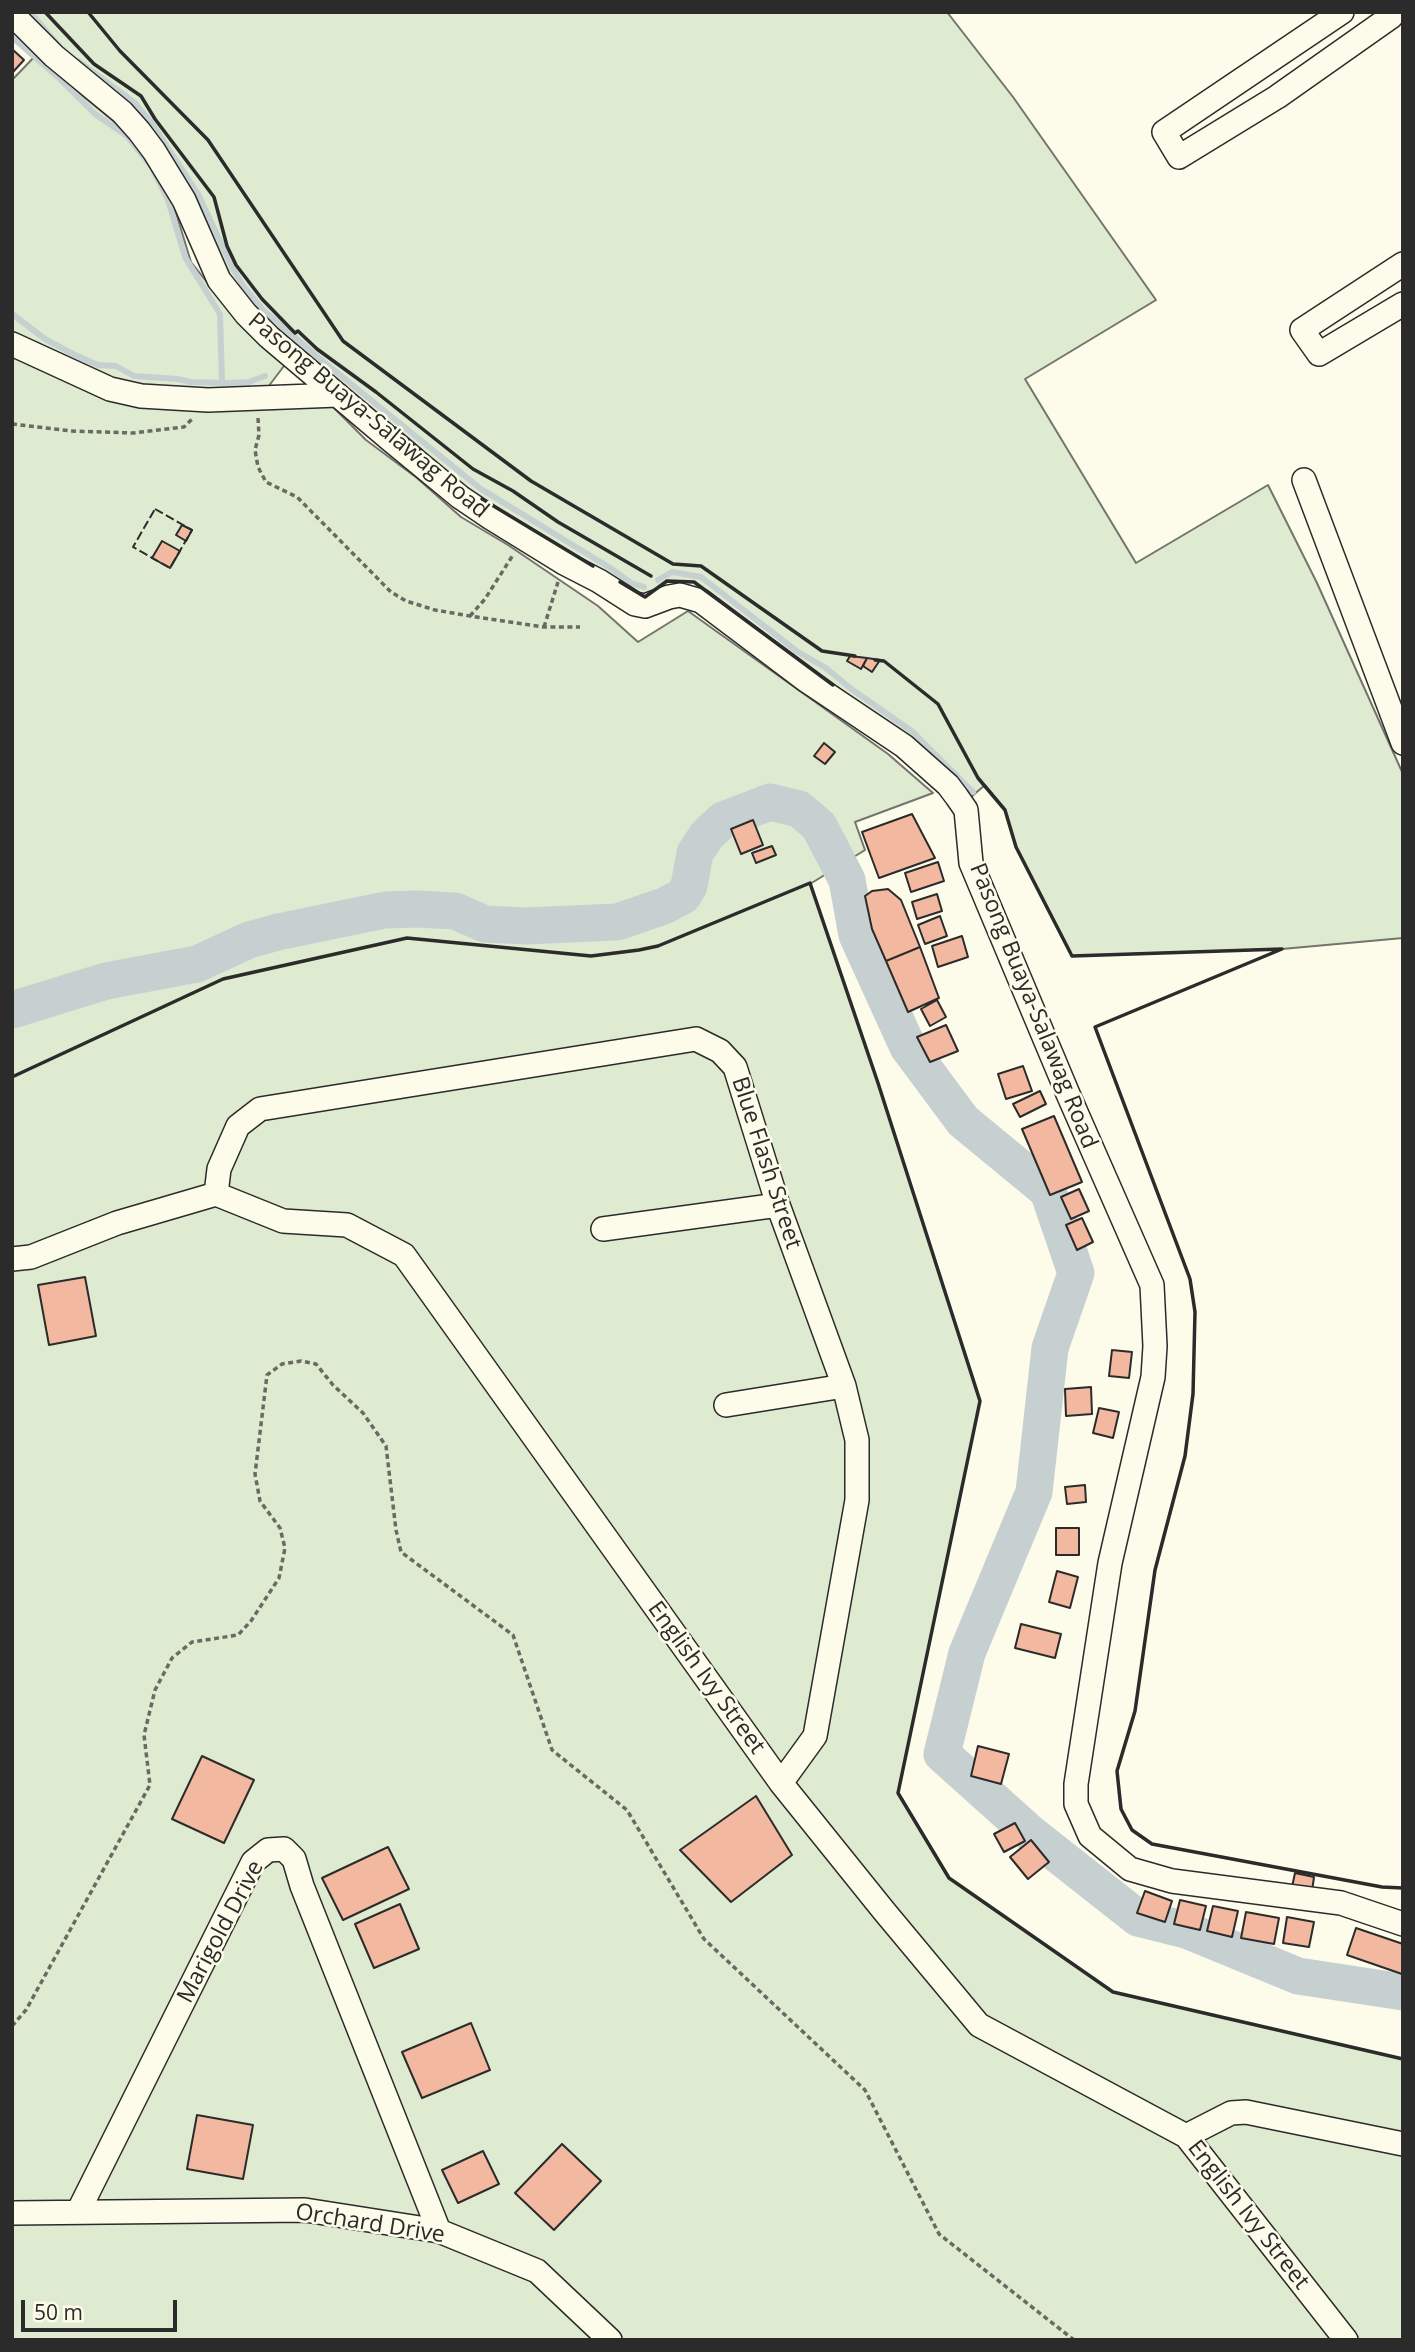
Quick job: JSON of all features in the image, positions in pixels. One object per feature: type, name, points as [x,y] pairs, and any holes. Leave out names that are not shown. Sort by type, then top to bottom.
[{"type":"street","points":[[1342,12],[1164,132],[1179,157],[1277,97],[1392,16],[1390,12]]},
{"type":"street","name":"Pasong Buaya-Salawag Road","points":[[12,14],[54,56],[122,112],[139,131],[184,200],[211,266],[229,295],[269,337],[460,496],[522,538],[635,604],[645,606],[680,595],[701,601],[807,681],[904,746],[948,785],[966,810],[971,863],[1152,1285],[1155,1346],[1153,1377],[1110,1563],[1076,1784],[1076,1804],[1090,1836],[1130,1870],[1172,1881],[1341,1903],[1403,1924]]},
{"type":"street","points":[[1403,264],[1302,330],[1319,354],[1403,304]]},
{"type":"street","points":[[12,344],[110,389],[141,396],[208,400],[338,395]]},
{"type":"street","points":[[1304,480],[1403,743]]},
{"type":"street","name":"Blue Flash Street","points":[[216,1194],[219,1169],[238,1126],[260,1109],[696,1039],[720,1051],[736,1067],[778,1205],[844,1386],[857,1440],[857,1500],[815,1735],[781,1783]]},
{"type":"street","points":[[12,1259],[31,1258],[117,1223],[216,1194]]},
{"type":"street","name":"English Ivy Street","points":[[216,1194],[283,1222],[347,1225],[404,1255],[781,1783],[979,2025],[1186,2136],[1346,2340]]},
{"type":"street","points":[[603,1229],[778,1205]]},
{"type":"street","points":[[726,1405],[844,1386]]},
{"type":"street","name":"Marigold Drive","points":[[78,2212],[253,1862],[268,1850],[284,1849],[294,1859],[439,2231]]},
{"type":"street","points":[[1186,2136],[1231,2113],[1245,2112],[1403,2144]]},
{"type":"street","name":"Orchard Drive","points":[[12,2213],[305,2210],[439,2231],[537,2271],[610,2340]]},
{"type":"path","points":[[248,399],[258,420],[255,450],[258,467],[266,482],[297,497],[391,592],[406,601],[470,617],[544,627],[580,627]]},
{"type":"path","points":[[12,424],[71,431],[133,433],[184,427],[208,400]]},
{"type":"path","points":[[470,617],[485,599],[522,538]]},
{"type":"path","points":[[544,627],[564,563]]},
{"type":"path","points":[[12,2026],[26,2010],[150,1785],[144,1735],[155,1690],[172,1658],[191,1642],[238,1635],[279,1578],[285,1548],[280,1528],[260,1501],[255,1474],[267,1375],[282,1364],[300,1361],[316,1364],[333,1385],[363,1413],[386,1446],[401,1552],[513,1635],[552,1750],[626,1810],[705,1938],[865,2090],[940,2234],[1074,2340]]},
{"type":"green space","points":[[20,12],[947,12],[1013,97],[1156,300],[1025,379],[1136,563],[1268,485],[1317,583],[1403,774],[1403,938],[1282,949],[1072,956],[1016,847],[1005,810],[985,785],[971,797],[947,770],[694,582],[667,581],[645,597],[476,495],[251,308],[233,288],[195,206]]},
{"type":"green space","points":[[38,53],[78,92],[134,138],[168,187],[191,262],[240,324],[287,362],[265,391],[155,388],[116,382],[12,340],[12,77]]},
{"type":"green space","points":[[12,351],[83,384],[330,404],[366,440],[417,478],[461,517],[508,545],[598,606],[638,642],[688,611],[888,754],[933,793],[855,822],[865,850],[810,884],[878,1083],[980,1401],[898,1793],[949,1878],[1113,1992],[1403,2059],[1403,2340],[12,2340]]},
{"type":"building","points":[[12,49],[24,60],[13,72],[12,71]]},
{"type":"building","points":[[182,525],[192,530],[186,541],[176,535]]},
{"type":"building","points":[[162,541],[180,551],[170,568],[152,558]]},
{"type":"building","points":[[850,656],[867,658],[861,669],[847,661]]},
{"type":"building","points":[[867,658],[880,660],[872,672],[863,666]]},
{"type":"building","points":[[824,743],[835,752],[825,764],[814,756]]},
{"type":"building","points":[[912,814],[935,858],[879,878],[862,832]]},
{"type":"building","points":[[753,820],[763,845],[741,854],[731,829]]},
{"type":"building","points":[[772,846],[776,855],[756,863],[752,853]]},
{"type":"building","points":[[938,862],[944,881],[911,892],[905,873]]},
{"type":"building","points":[[888,889],[901,900],[920,947],[886,961],[872,929],[865,896],[872,891]]},
{"type":"building","points":[[937,894],[942,911],[917,919],[912,902]]},
{"type":"building","points":[[940,916],[947,936],[925,944],[918,925]]},
{"type":"building","points":[[962,936],[968,957],[938,967],[932,946]]},
{"type":"building","points":[[920,947],[939,998],[908,1012],[886,961]]},
{"type":"building","points":[[937,1000],[946,1017],[930,1026],[921,1009]]},
{"type":"building","points":[[946,1025],[958,1051],[930,1062],[917,1037]]},
{"type":"building","points":[[1023,1066],[1032,1091],[1006,1099],[998,1074]]},
{"type":"building","points":[[1040,1091],[1046,1104],[1020,1117],[1013,1104]]},
{"type":"building","points":[[1054,1116],[1082,1182],[1050,1195],[1022,1129]]},
{"type":"building","points":[[1079,1189],[1089,1211],[1071,1219],[1061,1197]]},
{"type":"building","points":[[1082,1218],[1093,1242],[1077,1250],[1066,1225]]},
{"type":"building","points":[[85,1277],[96,1336],[49,1345],[38,1285]]},
{"type":"building","points":[[1112,1350],[1132,1352],[1129,1378],[1109,1376]]},
{"type":"building","points":[[1091,1387],[1092,1414],[1066,1416],[1065,1389]]},
{"type":"building","points":[[1099,1408],[1119,1412],[1113,1438],[1093,1433]]},
{"type":"building","points":[[1085,1485],[1086,1502],[1067,1504],[1065,1487]]},
{"type":"building","points":[[1056,1528],[1079,1528],[1079,1555],[1056,1555]]},
{"type":"building","points":[[1057,1571],[1078,1577],[1070,1608],[1049,1602]]},
{"type":"building","points":[[1021,1624],[1061,1634],[1055,1658],[1015,1648]]},
{"type":"building","points":[[978,1746],[1009,1754],[1001,1784],[971,1776]]},
{"type":"building","points":[[202,1756],[254,1780],[224,1843],[172,1819]]},
{"type":"building","points":[[756,1796],[792,1855],[731,1902],[680,1850]]},
{"type":"building","points":[[1015,1823],[1025,1841],[1004,1852],[994,1834]]},
{"type":"building","points":[[1031,1840],[1049,1862],[1028,1879],[1010,1857]]},
{"type":"building","points":[[388,1847],[409,1889],[343,1920],[322,1878]]},
{"type":"building","points":[[1295,1873],[1314,1877],[1312,1891],[1292,1887]]},
{"type":"building","points":[[1145,1891],[1172,1901],[1165,1922],[1137,1913]]},
{"type":"building","points":[[1180,1900],[1206,1906],[1200,1930],[1174,1924]]},
{"type":"building","points":[[400,1904],[419,1949],[374,1968],[355,1924]]},
{"type":"building","points":[[1213,1906],[1238,1911],[1232,1937],[1207,1931]]},
{"type":"building","points":[[1246,1912],[1279,1918],[1274,1944],[1241,1938]]},
{"type":"building","points":[[1287,1917],[1314,1922],[1309,1947],[1283,1943]]},
{"type":"building","points":[[1356,1928],[1403,1944],[1402,1974],[1347,1955]]},
{"type":"building","points":[[471,2023],[490,2070],[422,2098],[402,2052]]},
{"type":"building","points":[[197,2115],[253,2125],[243,2179],[187,2169]]},
{"type":"building","points":[[562,2144],[601,2181],[554,2230],[515,2193]]},
{"type":"building","points":[[483,2151],[499,2184],[458,2203],[442,2170]]},
{"type":"waterway","points":[[30,12],[58,45]]},
{"type":"waterway","points":[[12,37],[95,114],[127,136],[151,166],[168,200],[185,257],[220,314],[222,382]]},
{"type":"waterway","points":[[78,61],[135,103],[152,124],[198,194],[233,269],[263,310],[481,489],[631,583],[644,587]]},
{"type":"waterway","points":[[12,314],[45,339],[73,354],[98,365],[116,366],[134,376],[228,383],[249,382],[265,376]]},
{"type":"waterway","points":[[658,580],[672,572],[701,577],[798,652],[826,668],[913,732],[973,792]]},
{"type":"waterway","points":[[12,1010],[106,981],[197,964],[249,940],[278,932],[385,910],[455,911],[485,924],[525,926],[617,922],[664,906],[683,896],[689,886],[695,853],[707,835],[723,820],[770,802],[799,809],[819,826],[847,880],[857,935],[908,1047],[963,1121],[1048,1191],[1076,1273],[1050,1348],[1034,1492],[967,1653],[942,1754],[1030,1833],[1138,1918],[1186,1930],[1298,1976],[1403,1992]]},
{"type":"fence","points":[[155,509],[192,530],[170,568],[133,547],[155,509]]},
{"type":"wall","points":[[45,12],[94,64],[141,96],[155,119],[214,197],[227,246],[236,265],[262,299],[295,333],[298,331],[317,349],[473,469],[651,576]]},
{"type":"wall","points":[[88,12],[120,51],[208,140],[343,341],[531,481],[673,564],[701,566],[822,651],[855,656]]},
{"type":"wall","points":[[395,428],[422,451]]},
{"type":"wall","points":[[482,499],[593,566]]},
{"type":"wall","points":[[620,582],[645,597],[667,581],[694,582],[833,685]]},
{"type":"wall","points":[[875,660],[884,661],[938,704],[978,778],[1005,810],[1016,847],[1072,956],[1282,949],[1095,1027],[1190,1279],[1195,1312],[1193,1394],[1185,1456],[1155,1570],[1135,1711],[1117,1771],[1121,1809],[1132,1830],[1152,1844],[1382,1887],[1403,1888]]},
{"type":"wall","points":[[12,1077],[223,979],[407,938],[591,956],[639,950],[658,946],[810,883],[878,1083],[980,1401],[898,1793],[949,1878],[1113,1992],[1403,2059]]}]
